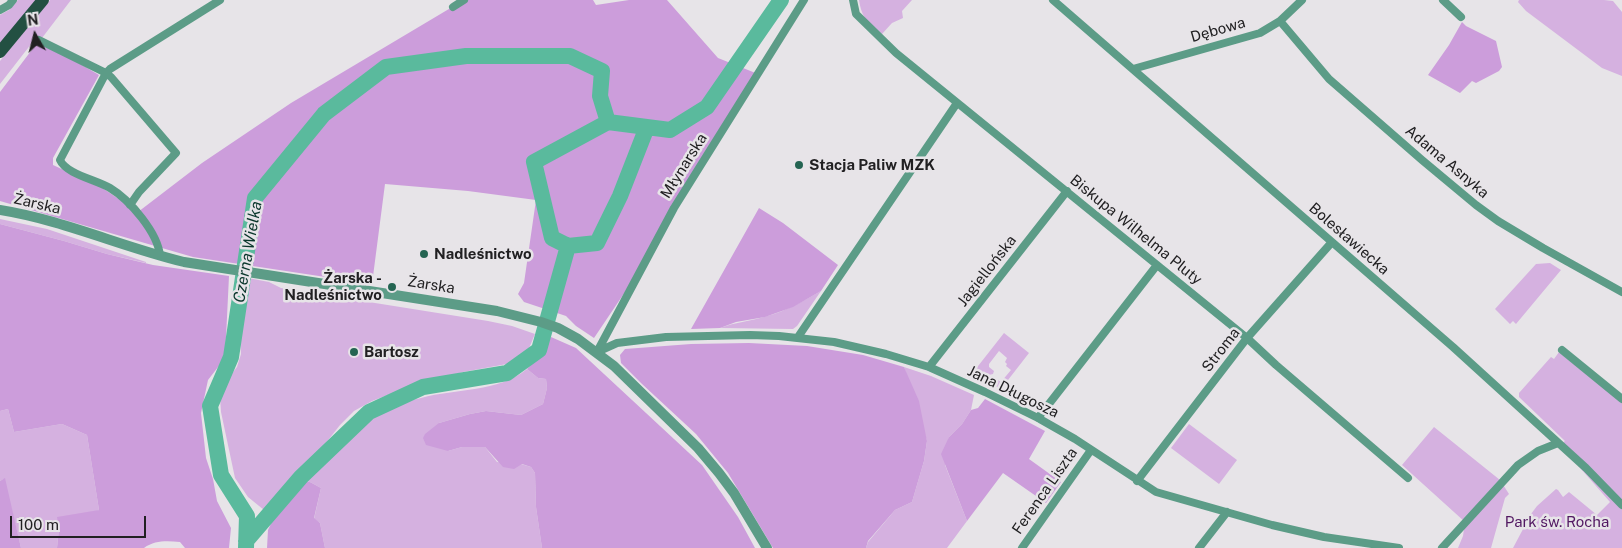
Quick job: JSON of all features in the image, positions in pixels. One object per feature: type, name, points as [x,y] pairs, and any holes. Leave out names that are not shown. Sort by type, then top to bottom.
[{"type":"main road","points":[[0,52],[43,0]]},
{"type":"street","points":[[0,10],[9,5],[13,0]]},
{"type":"street","points":[[160,256],[156,239],[130,205],[110,188],[69,169],[60,160],[106,73],[115,64],[220,0]]},
{"type":"street","points":[[453,7],[464,0]]},
{"type":"street","name":"Młynarska","points":[[597,352],[674,208],[804,0]]},
{"type":"street","name":"Biskupa Wilhelma Pluty","points":[[853,0],[856,14],[896,53],[1247,338],[1408,478]]},
{"type":"street","name":"Bolesławiecka","points":[[1053,0],[1453,347],[1586,468],[1622,505]]},
{"type":"street","name":"Dębowa","points":[[1133,70],[1267,30],[1280,21],[1302,0]]},
{"type":"street","points":[[1443,0],[1462,17]]},
{"type":"street","name":"Adama Asnyka","points":[[1280,21],[1329,79],[1476,204],[1498,221],[1535,244],[1622,292]]},
{"type":"street","points":[[39,40],[111,77],[176,153],[139,192],[130,205]]},
{"type":"street","points":[[798,337],[957,104]]},
{"type":"street","name":"Jagiellońska","points":[[929,367],[1067,191]]},
{"type":"street","name":"Żarska","points":[[0,210],[48,220],[160,256],[216,268],[497,312],[558,328],[597,352],[648,398],[698,448],[734,493],[766,548]]},
{"type":"street","name":"Stroma","points":[[1137,481],[1247,338],[1332,242]]},
{"type":"street","points":[[1038,418],[1157,265]]},
{"type":"street","name":"Jana Długosza","points":[[597,352],[617,343],[666,337],[718,335],[798,337],[872,350],[929,367],[1007,402],[1091,450],[1156,492],[1272,525],[1324,537],[1400,548]]},
{"type":"street","points":[[1562,350],[1622,399]]},
{"type":"street","points":[[1442,548],[1518,465],[1538,451],[1558,443]]},
{"type":"street","name":"Ferenca Liszta","points":[[1022,548],[1091,450]]},
{"type":"street","points":[[1198,548],[1227,512]]},
{"type":"green space","points":[[18,0],[37,0],[0,45],[0,15],[9,10]]},
{"type":"green space","points":[[50,0],[71,0],[42,38],[35,39],[0,84],[0,61]]},
{"type":"green space","points":[[859,0],[912,0],[902,11],[903,18],[892,23],[882,34],[866,20]]},
{"type":"green space","points":[[1519,0],[1613,1],[1622,12],[1622,76],[1602,68],[1526,11],[1518,2]]},
{"type":"green space","points":[[0,219],[47,229],[146,263],[0,224]]},
{"type":"green space","points":[[1550,263],[1561,270],[1516,324],[1513,321],[1510,324],[1495,309],[1536,264]]},
{"type":"green space","points":[[248,278],[269,282],[281,288],[488,321],[512,326],[535,334],[527,353],[519,360],[463,372],[409,387],[372,401],[354,411],[340,425],[299,477],[270,507],[264,510],[248,497],[235,478],[221,412],[220,398],[226,381],[237,367],[241,354],[240,336]]},
{"type":"green space","points":[[821,291],[793,329],[720,328],[781,311]]},
{"type":"green space","points":[[1004,333],[1029,353],[1001,389],[995,386],[998,380],[1001,382],[1011,370],[1006,366],[1007,358],[999,351],[989,364],[989,367],[994,371],[993,374],[984,376],[981,380],[971,375]]},
{"type":"green space","name":"Park św. Rocha","points":[[1559,352],[1622,403],[1622,548],[1513,548],[1531,514],[1556,489],[1563,497],[1569,492],[1597,515],[1610,502],[1560,445],[1565,441],[1519,397],[1519,393],[1551,357],[1554,359]]},
{"type":"green space","points":[[904,367],[931,376],[974,395],[971,410],[962,424],[949,437],[945,465],[967,521],[947,548],[866,548],[868,542],[895,510],[912,502],[924,461],[927,441]]},
{"type":"green space","points":[[527,369],[538,378],[546,379],[547,388],[543,404],[521,415],[486,411],[439,423],[448,451],[462,447],[485,447],[497,462],[521,464],[531,467],[535,473],[536,507],[542,548],[325,548],[320,523],[314,519],[321,488],[310,482],[302,481],[359,426],[378,413],[399,404],[435,395],[490,386],[515,377]]},
{"type":"green space","points":[[8,409],[14,432],[62,424],[87,435],[99,510],[59,528],[57,548],[21,548],[4,479],[0,481],[0,411]]},
{"type":"green space","points":[[1189,424],[1237,460],[1219,484],[1171,448]]},
{"type":"green space","points":[[1434,427],[1500,480],[1509,494],[1505,498],[1491,548],[1458,548],[1463,536],[1465,522],[1402,465]]},
{"type":"shaded area","points":[[464,0],[593,0],[596,5],[629,0],[667,0],[718,58],[758,74],[629,286],[594,338],[576,326],[566,316],[524,302],[518,294],[524,283],[536,200],[468,191],[385,184],[372,284],[193,257],[0,201],[0,92],[37,43],[99,75],[53,158],[53,165],[101,187],[138,212],[202,163],[291,103]]},
{"type":"shaded area","points":[[1462,22],[1466,26],[1496,41],[1502,67],[1499,71],[1476,83],[1472,81],[1460,93],[1428,75]]},
{"type":"shaded area","points":[[759,208],[783,223],[838,265],[821,291],[793,307],[765,317],[736,322],[720,328],[691,329]]},
{"type":"shaded area","points":[[0,224],[153,265],[229,276],[225,358],[208,380],[201,413],[206,458],[213,479],[217,501],[231,528],[229,548],[185,548],[180,542],[166,541],[157,542],[144,548],[57,548],[59,528],[57,517],[99,510],[87,435],[62,424],[14,432],[8,409],[0,411]]},
{"type":"shaded area","points":[[551,337],[576,348],[702,465],[738,517],[755,548],[542,548],[536,507],[535,473],[531,467],[522,464],[514,469],[503,467],[485,447],[462,447],[448,451],[426,445],[423,438],[425,434],[439,423],[486,411],[521,415],[543,404],[547,388],[546,379],[538,378],[527,369],[539,356]]},
{"type":"shaded area","points":[[749,343],[807,346],[863,355],[904,367],[919,401],[927,441],[924,461],[912,502],[895,510],[868,541],[866,548],[773,548],[728,473],[696,434],[621,363],[620,355],[625,349],[691,344]]},
{"type":"shaded area","points":[[985,399],[1045,431],[1029,459],[1061,482],[1046,503],[1003,473],[967,521],[941,454],[949,437],[962,424],[971,410],[978,408]]},
{"type":"shaded area","points":[[5,478],[21,548],[0,548],[0,481]]},
{"type":"shaded area","points":[[302,481],[310,482],[321,488],[314,518],[320,523],[325,548],[267,548],[268,530],[276,513]]},
{"type":"waterway","name":"Czerna Wielka","points":[[246,548],[247,516],[221,475],[210,406],[231,357],[255,198],[324,114],[386,67],[466,56],[570,56],[602,71],[600,96],[608,122],[670,130],[707,107],[781,0]]},
{"type":"waterway","name":"Czerna Wielka","points":[[568,246],[552,238],[534,162],[608,122]]},
{"type":"waterway","name":"Czerna Wielka","points":[[246,541],[301,477],[369,412],[423,387],[507,373],[539,350],[568,246],[597,243],[620,196],[647,127]]},
{"type":"place","name":"Stacja Paliw MZK","points":[[799,165]]},
{"type":"place","name":"Nadleśnictwo","points":[[424,254]]},
{"type":"place","name":"Żarska - Nadleśnictwo","points":[[392,287]]},
{"type":"place","name":"Bartosz","points":[[354,352]]}]
